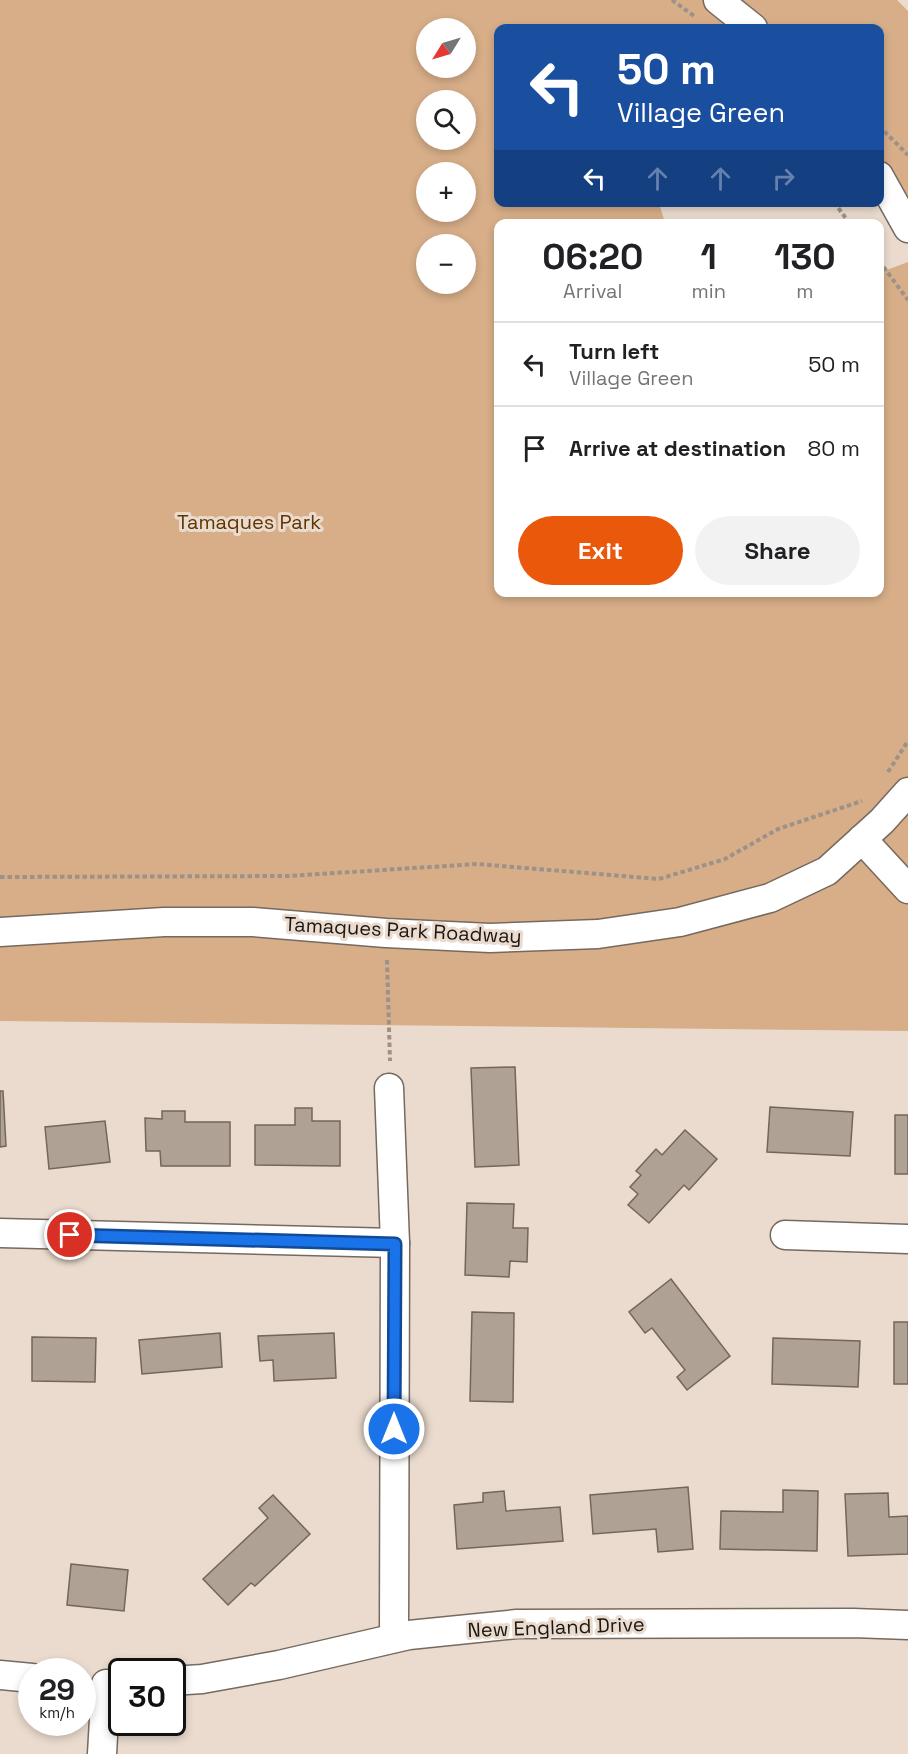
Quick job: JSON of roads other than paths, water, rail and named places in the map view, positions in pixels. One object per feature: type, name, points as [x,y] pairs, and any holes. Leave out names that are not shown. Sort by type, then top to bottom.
[{"type":"street","points":[[718,0],[748,24]]},
{"type":"street","points":[[884,185],[908,228]]},
{"type":"street","name":"Tamaques Park Roadway","points":[[0,932],[164,922],[253,922],[386,933],[490,938],[588,935],[680,922],[770,898],[827,871],[882,821],[908,792]]},
{"type":"street","points":[[862,839],[908,890]]},
{"type":"street","points":[[389,1088],[395,1244],[394,1638]]},
{"type":"street","points":[[0,1233],[395,1244]]},
{"type":"street","points":[[785,1235],[908,1239]]},
{"type":"street","name":"New England Drive","points":[[186,1680],[279,1665],[409,1635],[517,1624],[853,1623],[908,1625]]},
{"type":"street","points":[[0,1675],[18,1677]]},
{"type":"street","points":[[102,1754],[103,1683]]},
{"type":"park label","name":"Tamaques Park","points":[[249,522]]}]
